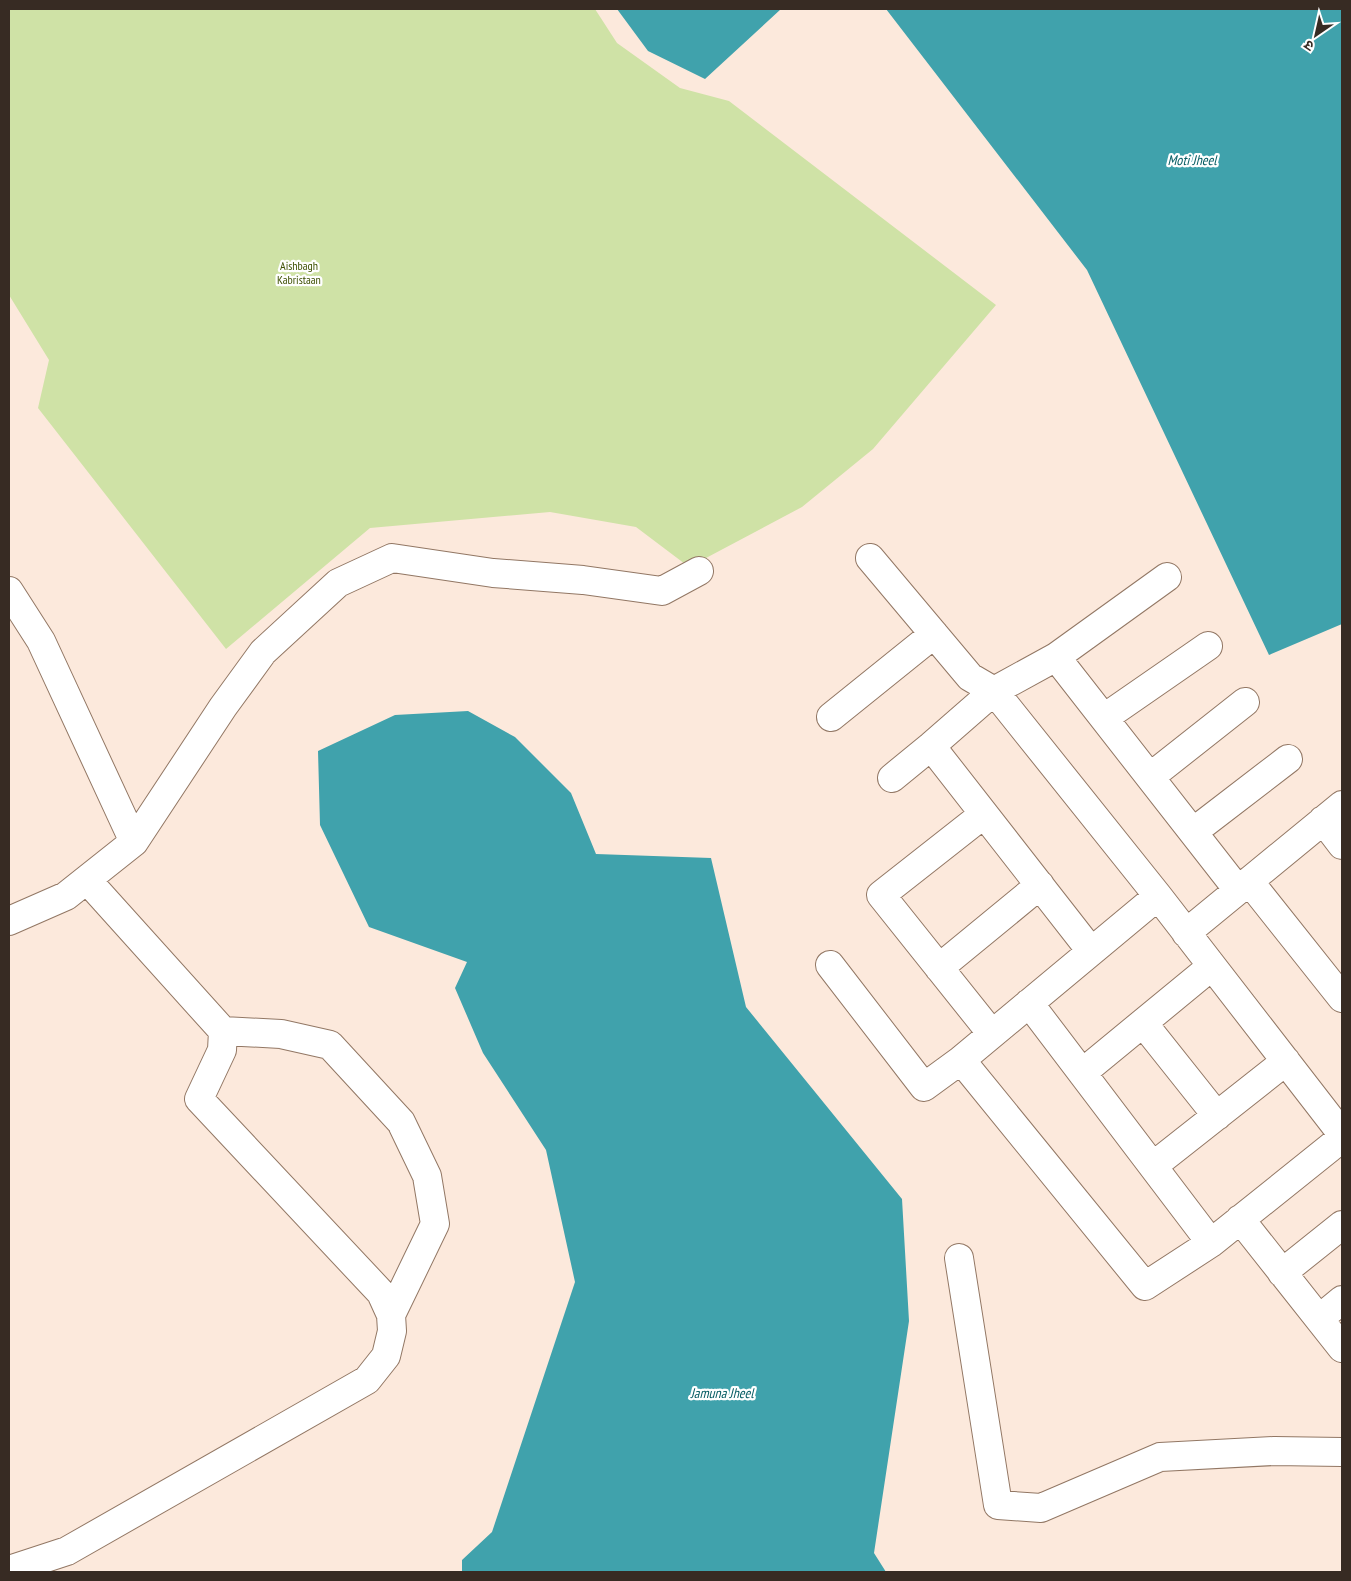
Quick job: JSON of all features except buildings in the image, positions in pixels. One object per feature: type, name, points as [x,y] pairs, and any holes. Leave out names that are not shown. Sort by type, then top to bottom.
[{"type":"street","points":[[9,921],[66,896],[134,842],[223,707],[263,652],[338,583],[392,558],[493,573],[583,580],[662,591],[699,571]]},
{"type":"street","points":[[870,558],[970,677],[994,691],[1158,896],[1342,1134]]},
{"type":"street","points":[[892,778],[994,691],[1056,657],[1167,577]]},
{"type":"street","points":[[9,591],[41,641],[134,842]]},
{"type":"street","points":[[831,717],[934,634]]},
{"type":"street","points":[[1104,718],[1208,646]]},
{"type":"street","points":[[1056,657],[1194,832],[1342,998]]},
{"type":"street","points":[[1150,777],[1245,702]]},
{"type":"street","points":[[931,746],[1091,951]]},
{"type":"street","points":[[1194,832],[1288,759]]},
{"type":"street","points":[[1186,932],[1332,813],[1342,845]]},
{"type":"street","points":[[984,814],[882,894],[992,1034]]},
{"type":"street","points":[[9,1570],[68,1551],[366,1380],[386,1356],[392,1331],[391,1315],[382,1293],[199,1099],[222,1050],[223,1031],[87,880]]},
{"type":"street","points":[[939,968],[1040,885]]},
{"type":"street","points":[[830,964],[924,1087],[961,1060],[1158,896]]},
{"type":"street","points":[[1082,1073],[1212,966]]},
{"type":"street","points":[[1029,1003],[1211,1242]]},
{"type":"street","points":[[1143,1023],[1216,1116]]},
{"type":"street","points":[[223,1031],[281,1034],[330,1045],[401,1122],[426,1176],[435,1224],[391,1315]]},
{"type":"street","points":[[961,1060],[1146,1286],[1211,1242],[1342,1138]]},
{"type":"street","points":[[1153,1166],[1286,1061]]},
{"type":"street","points":[[1240,1219],[1342,1348]]},
{"type":"street","points":[[1282,1273],[1342,1225]]},
{"type":"street","points":[[959,1258],[998,1505],[1042,1508],[1160,1457],[1274,1451],[1342,1452]]},
{"type":"street","points":[[1319,1319],[1342,1300]]},
{"type":"green space","name":"Aishbagh Kabristaan","points":[[9,9],[595,9],[617,43],[680,88],[729,101],[996,305],[873,449],[802,507],[689,567],[636,527],[550,512],[370,528],[226,649],[38,408],[49,360],[9,295]]},
{"type":"water","points":[[617,9],[781,9],[705,79],[648,51]]},
{"type":"water","name":"Moti Jheel","points":[[886,9],[1342,9],[1342,624],[1269,655],[1087,270]]},
{"type":"water","name":"Jamuna Jheel","points":[[468,711],[515,737],[571,793],[596,854],[711,858],[746,1007],[902,1199],[909,1321],[874,1553],[886,1572],[462,1572],[462,1560],[492,1532],[575,1282],[546,1150],[483,1053],[455,988],[467,962],[369,927],[320,825],[318,751],[395,715]]}]
